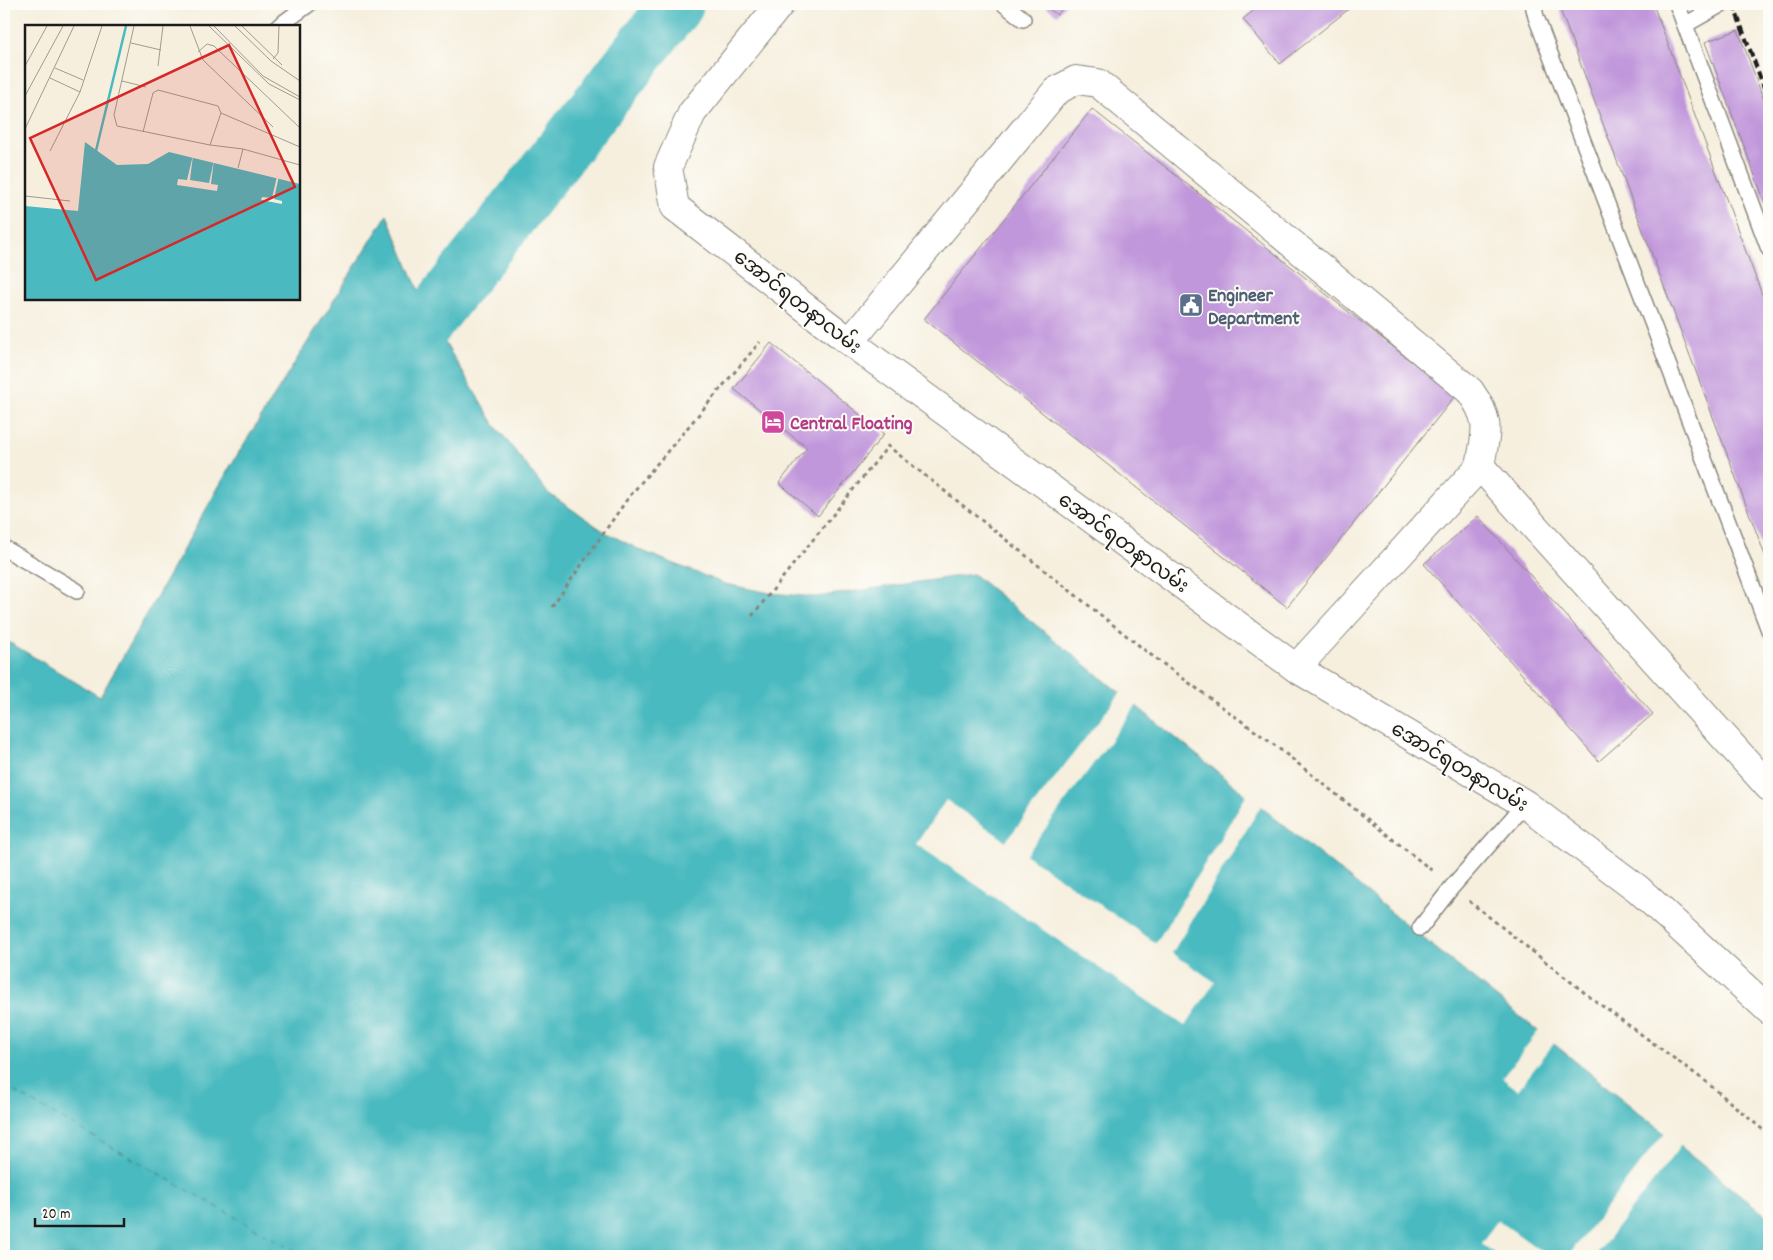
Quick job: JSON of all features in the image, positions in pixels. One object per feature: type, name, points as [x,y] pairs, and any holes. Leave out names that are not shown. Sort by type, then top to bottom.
[{"type":"street","name":"အောင်ရတနာလမ်း","points":[[780,4],[692,114],[668,167],[675,207],[850,342],[1296,668],[1525,804],[1638,889],[1769,1010]]},
{"type":"street","points":[[850,342],[1056,91],[1076,80],[1098,83],[1470,391],[1482,408],[1487,424],[1480,466],[1296,668]]},
{"type":"street","points":[[1480,466],[1769,787]]},
{"type":"lane","points":[[280,25],[309,4]]},
{"type":"lane","points":[[1004,4],[1023,19]]},
{"type":"lane","points":[[1533,4],[1536,18],[1769,630]]},
{"type":"lane","points":[[1677,4],[1769,249]]},
{"type":"lane","points":[[1685,25],[1722,4]]},
{"type":"lane","points":[[4,548],[77,592]]},
{"type":"lane","points":[[1420,928],[1452,887],[1525,804]]},
{"type":"path","points":[[552,607],[628,498],[760,342]]},
{"type":"path","points":[[752,616],[888,446],[1151,655],[1278,747],[1590,997],[1705,1081],[1769,1135]]},
{"type":"water","points":[[387,215],[430,318],[494,424],[548,493],[605,532],[642,551],[725,584],[770,593],[816,597],[973,574],[1769,1218],[1769,1256],[4,1256],[4,639],[100,697],[231,465]]},
{"type":"pier","points":[[1122,691],[1138,703],[1026,855],[1156,943],[1248,793],[1262,804],[1172,953],[1215,982],[1185,1026],[916,844],[946,800],[1006,841]]},
{"type":"pier","points":[[1540,1029],[1555,1042],[1518,1090],[1502,1078]]},
{"type":"pier","points":[[1666,1131],[1682,1144],[1595,1256],[1568,1256]]},
{"type":"pier","points":[[1498,1220],[1548,1256],[1498,1256],[1481,1243]]},
{"type":"building","points":[[1043,4],[1066,4],[1057,15]]},
{"type":"building","points":[[1262,4],[1355,4],[1280,64],[1243,19]]},
{"type":"building","points":[[1558,4],[1653,4],[1769,313],[1769,566]]},
{"type":"building","points":[[1738,30],[1769,114],[1769,213],[1705,42]]},
{"type":"building","points":[[1092,109],[1455,396],[1287,607],[924,319]]},
{"type":"building","points":[[771,343],[884,434],[818,516],[779,483],[807,448],[734,389]]},
{"type":"building","points":[[1478,516],[1653,714],[1599,761],[1424,564]]},
{"type":"waterway","points":[[388,379],[430,318],[677,4]]},
{"type":"ferry route","points":[[4,1086],[304,1256]]},
{"type":"railway","points":[[1733,4],[1769,101]]},
{"type":"place","name":"Engineer Department","points":[[1191,305]]},
{"type":"place","name":"Central Floating","points":[[773,422]]}]
